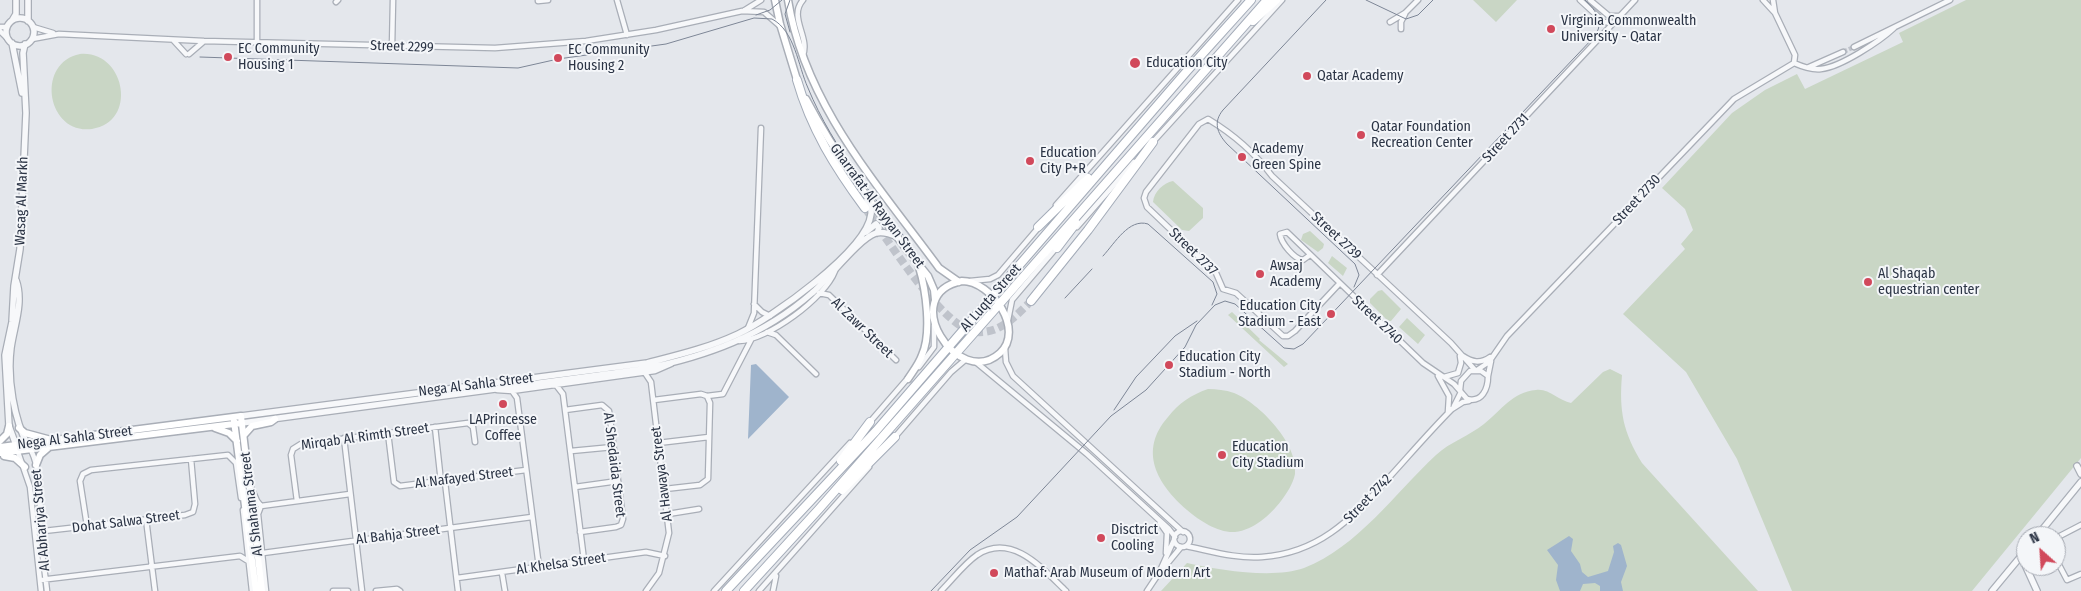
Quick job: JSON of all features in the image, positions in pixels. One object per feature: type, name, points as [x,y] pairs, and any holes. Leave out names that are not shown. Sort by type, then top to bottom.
[{"type":"main road","name":"Gharrafat Al Rayyan Street","points":[[775,0],[797,80],[829,141],[860,187],[931,282],[935,300]]},
{"type":"main road","name":"Gharrafat Al Rayyan Street","points":[[788,0],[809,75],[842,136],[939,268],[958,282]]},
{"type":"main road","points":[[1230,22],[1244,0]]},
{"type":"main road","name":"Al Luqta Street","points":[[726,591],[818,493],[949,346],[1251,0]]},
{"type":"main road","name":"Al Luqta Street","points":[[744,591],[819,509],[997,304],[1267,0]]},
{"type":"main road","points":[[1215,57],[1276,0]]},
{"type":"main road","points":[[797,80],[806,112],[844,179],[865,208]]},
{"type":"main road","points":[[1038,228],[1140,125]]},
{"type":"main road","points":[[1057,248],[1149,132]]},
{"type":"main road","points":[[1031,301],[1088,230],[1153,142]]},
{"type":"main road","points":[[908,379],[923,355],[927,339],[923,282],[918,263]]},
{"type":"main road","points":[[958,282],[969,282],[981,288],[992,297],[1008,321],[1009,335],[1004,348],[992,358],[977,363],[965,360],[949,346],[934,324],[932,312],[935,300],[944,288],[958,282]]},
{"type":"main road","points":[[244,436],[252,426],[271,422],[275,419]]},
{"type":"main road","name":"Nega Al Sahla Street","points":[[52,444],[209,428],[238,420]]},
{"type":"main road","name":"Nega Al Sahla Street","points":[[0,455],[29,447],[238,420]]},
{"type":"main road","name":"Al Shahama Street","points":[[238,420],[244,436],[249,482],[254,568],[262,590]]},
{"type":"main road","name":"Al Shahama Street","points":[[238,420],[237,441],[262,590]]},
{"type":"main road","points":[[818,493],[824,481],[870,422]]},
{"type":"main road","points":[[0,441],[7,434],[9,426]]},
{"type":"main road","points":[[19,428],[52,444],[40,456],[36,465]]},
{"type":"main road","points":[[209,428],[224,430],[237,441]]},
{"type":"main road","points":[[819,509],[839,493],[895,437]]},
{"type":"main road","name":"Nega Al Sahla Street","points":[[0,447],[17,449]]},
{"type":"main road","points":[[0,455],[15,458],[25,467]]},
{"type":"main road","points":[[244,532],[250,519],[260,532]]},
{"type":"main road","points":[[248,560],[254,568]]},
{"type":"main road","points":[[262,590],[265,575]]},
{"type":"street","points":[[0,27],[7,27],[13,20],[16,14],[16,0]]},
{"type":"street","points":[[28,0],[28,21]]},
{"type":"street","points":[[257,0],[257,42]]},
{"type":"street","points":[[392,47],[393,0]]},
{"type":"street","points":[[538,1],[548,0]]},
{"type":"street","points":[[617,0],[627,35]]},
{"type":"street","name":"Street 2299","points":[[33,27],[59,34],[173,40],[392,47],[503,48],[627,35],[742,11],[753,7],[761,0]]},
{"type":"street","points":[[803,0],[797,13],[805,49],[803,55]]},
{"type":"street","name":"Al Luqta Street","points":[[969,282],[990,279],[998,275],[1070,188],[1238,0]]},
{"type":"street","name":"Al Luqta Street","points":[[1008,321],[1012,300],[1282,0]]},
{"type":"street","points":[[1390,22],[1405,13],[1418,0]]},
{"type":"street","points":[[1580,0],[1604,22],[1614,23]]},
{"type":"street","points":[[1590,0],[1609,16],[1616,17],[1620,15]]},
{"type":"street","name":"Street 2731","points":[[1377,275],[1635,0]]},
{"type":"street","points":[[1763,0],[1775,13]]},
{"type":"street","points":[[1773,0],[1775,13],[1795,55],[1794,63],[1808,68],[1824,68],[1843,60],[1878,43],[1894,28]]},
{"type":"street","points":[[1861,51],[1856,46],[1950,0]]},
{"type":"street","name":"Street 2299","points":[[742,11],[764,12],[781,27]]},
{"type":"street","points":[[1401,29],[1400,22],[1405,13]]},
{"type":"street","points":[[0,31],[10,41],[25,44],[32,39],[33,27],[28,21],[21,18],[13,20]]},
{"type":"street","points":[[1604,22],[1604,33]]},
{"type":"street","points":[[7,27],[10,41]]},
{"type":"street","name":"Street 2299","points":[[32,39],[59,34]]},
{"type":"street","points":[[173,40],[188,54],[204,41]]},
{"type":"street","name":"Wasag Al Markh","points":[[10,41],[21,83],[25,122]]},
{"type":"street","name":"Wasag Al Markh","points":[[25,44],[23,53],[26,88],[25,122],[20,249],[16,280],[18,320],[10,361],[14,407],[19,428],[29,447]]},
{"type":"street","points":[[1808,68],[1842,52],[1843,60]]},
{"type":"street","name":"Street 2730","points":[[1476,370],[1489,362],[1507,336],[1734,99],[1794,63]]},
{"type":"street","name":"Street 2739","points":[[1205,121],[1208,119],[1234,136],[1261,162],[1272,176],[1476,370]]},
{"type":"street","name":"Street 2737","points":[[1205,121],[1174,154],[1146,192],[1144,198],[1147,207],[1216,273],[1224,289],[1236,293],[1282,336],[1288,336],[1295,331],[1339,284]]},
{"type":"street","points":[[747,330],[752,318],[754,303],[761,128]]},
{"type":"street","name":"Nega Al Sahla Street","points":[[238,420],[647,363],[708,347],[747,330],[772,316],[808,288],[856,242],[871,216],[870,204],[860,187]]},
{"type":"street","points":[[856,242],[873,225],[878,226],[877,233],[898,237]]},
{"type":"street","name":"Street 2740","points":[[1310,255],[1303,260],[1295,257],[1280,238],[1281,233],[1287,232],[1310,255],[1339,284],[1437,374],[1461,391]]},
{"type":"street","name":"Nega Al Sahla Street","points":[[238,420],[275,419],[496,390],[644,369],[701,356],[739,341],[770,325],[794,308],[836,270],[862,242],[877,233]]},
{"type":"street","name":"Nega Al Sahla Street","points":[[739,341],[751,340],[776,327],[826,287],[836,270]]},
{"type":"street","name":"Wasag Al Markh","points":[[16,280],[12,322],[5,355],[9,426],[17,449]]},
{"type":"street","name":"Al Zawr Street","points":[[826,287],[828,295]]},
{"type":"street","name":"Al Zawr Street","points":[[819,293],[828,295],[896,360]]},
{"type":"street","points":[[754,303],[762,312],[772,316]]},
{"type":"street","points":[[714,591],[908,379],[934,347],[934,324]]},
{"type":"street","points":[[776,327],[776,335]]},
{"type":"street","points":[[767,332],[776,335],[816,374]]},
{"type":"street","points":[[654,400],[701,394],[720,396],[726,392],[751,340]]},
{"type":"street","points":[[1004,348],[1006,362],[1013,376],[1183,532],[1174,538],[1159,573]]},
{"type":"street","points":[[1459,352],[1473,362],[1484,361],[1493,355]]},
{"type":"street","points":[[1437,374],[1448,377],[1458,373],[1461,363],[1459,352]]},
{"type":"street","name":"Street 2730","points":[[1488,376],[1493,355]]},
{"type":"street","points":[[759,591],[951,372],[965,360]]},
{"type":"street","name":"Street 2739","points":[[1464,360],[1465,376]]},
{"type":"street","points":[[496,390],[512,391],[645,373],[673,363]]},
{"type":"street","points":[[977,363],[1087,454],[1158,519],[1181,547]]},
{"type":"street","points":[[1447,380],[1465,376],[1476,370],[1488,376],[1485,392],[1477,400],[1470,401],[1461,391],[1460,384],[1465,376]]},
{"type":"street","points":[[651,381],[655,371]]},
{"type":"street","name":"Al Hawaya Street","points":[[645,373],[651,381],[654,400],[669,533],[665,556],[659,573],[646,591]]},
{"type":"street","points":[[1437,374],[1449,396],[1448,414]]},
{"type":"street","points":[[562,392],[568,383]]},
{"type":"street","points":[[555,385],[562,392],[565,410],[584,560]]},
{"type":"street","points":[[517,398],[522,389]]},
{"type":"street","points":[[512,391],[517,398],[539,567]]},
{"type":"street","name":"Street 2742","points":[[1186,546],[1222,554],[1261,557],[1291,552],[1327,536],[1353,516],[1448,414],[1461,391]]},
{"type":"street","points":[[665,489],[705,483],[708,479],[710,403],[707,396]]},
{"type":"street","name":"Street 2742","points":[[1452,409],[1463,402],[1470,401]]},
{"type":"street","name":"Al Shedaida Street","points":[[565,410],[607,407],[623,519],[621,525],[580,532]]},
{"type":"street","name":"Mirqab Al Rimth Street","points":[[297,501],[291,455],[293,449],[301,444],[471,424],[476,442]]},
{"type":"street","points":[[435,427],[458,591]]},
{"type":"street","name":"Al Nafayed Street","points":[[388,433],[394,482],[396,485],[442,482],[526,470]]},
{"type":"street","points":[[658,443],[709,437]]},
{"type":"street","points":[[344,438],[362,591]]},
{"type":"street","name":"Al Abhariya Street","points":[[29,447],[36,465],[40,487],[40,520],[37,532],[41,540],[47,591]]},
{"type":"street","points":[[571,451],[613,447]]},
{"type":"street","name":"Al Abhariya Street","points":[[17,449],[25,467],[37,532],[41,591]]},
{"type":"street","name":"Al Shahama Street","points":[[191,459],[228,455],[236,463],[252,591]]},
{"type":"street","points":[[87,526],[80,481],[83,474],[91,470],[191,459]]},
{"type":"street","name":"Dohat Salwa Street","points":[[37,532],[185,515],[193,512],[195,504],[191,459]]},
{"type":"street","points":[[2078,466],[2081,474]]},
{"type":"street","points":[[575,487],[618,481]]},
{"type":"street","points":[[249,482],[261,506],[350,494]]},
{"type":"street","points":[[2048,526],[2081,482]]},
{"type":"street","points":[[2049,526],[2081,486]]},
{"type":"street","name":"Al Shahama Street","points":[[261,506],[258,511],[265,575]]},
{"type":"street","points":[[668,514],[699,509]]},
{"type":"street","name":"Al Bahja Street","points":[[263,552],[532,517]]},
{"type":"street","points":[[1158,519],[1168,540],[1164,562]]},
{"type":"street","points":[[40,520],[44,528],[50,530]]},
{"type":"street","points":[[146,520],[155,591]]},
{"type":"street","points":[[2066,533],[2081,525]]},
{"type":"street","points":[[41,540],[46,534],[64,529]]},
{"type":"street","name":"Street 2742","points":[[1183,532],[1204,549]]},
{"type":"street","points":[[1147,591],[1159,573],[1181,547],[1186,546],[1189,538]]},
{"type":"street","points":[[942,591],[978,554],[990,549],[1002,548],[1014,549],[1031,558],[1066,591]]},
{"type":"street","points":[[240,556],[246,549]]},
{"type":"street","name":"Al Khelsa Street","points":[[457,578],[646,552],[665,556]]},
{"type":"street","points":[[40,580],[240,556],[248,560]]},
{"type":"street","points":[[1994,591],[2016,564]]},
{"type":"street","points":[[773,591],[773,582],[779,570]]},
{"type":"street","points":[[502,572],[505,591]]},
{"type":"street","points":[[2065,576],[2067,580],[2081,574]]},
{"type":"street","points":[[2032,576],[2037,591]]},
{"type":"street","points":[[376,591],[398,590]]},
{"type":"street","points":[[333,591],[348,591]]},
{"type":"green space","points":[[1473,0],[1517,0],[1496,22]]},
{"type":"green space","name":"Al Shaqab equestrian center","points":[[1966,0],[2081,0],[2081,458],[2025,526],[2016,526],[2016,537],[1972,591],[1792,591],[1737,459],[1686,372],[1623,314],[1685,249],[1681,244],[1693,230],[1685,209],[1662,188],[1732,113],[1765,90],[1797,74],[1805,89],[1903,42],[1899,33]]},
{"type":"green space","points":[[80,54],[95,56],[107,63],[116,74],[120,87],[121,101],[116,114],[107,124],[92,129],[77,128],[65,121],[57,110],[52,97],[52,83],[57,70],[66,60]]},
{"type":"green space","points":[[1173,181],[1203,208],[1203,218],[1189,231],[1182,230],[1153,202],[1160,188]]},
{"type":"green space","points":[[1310,231],[1324,244],[1323,248],[1318,252],[1301,240],[1303,234]]},
{"type":"green space","points":[[1332,256],[1347,268],[1343,276],[1328,263]]},
{"type":"green space","points":[[1382,290],[1401,309],[1391,321],[1388,321],[1370,303],[1370,299],[1378,291]]},
{"type":"green space","points":[[1232,312],[1259,340],[1288,364],[1284,367],[1228,315]]},
{"type":"green space","points":[[1407,318],[1425,335],[1418,344],[1399,327]]},
{"type":"green space","points":[[1610,369],[1622,375],[1621,400],[1624,421],[1630,441],[1642,463],[1758,591],[1161,591],[1187,563],[1230,571],[1277,573],[1304,568],[1323,559],[1359,533],[1436,455],[1447,446],[1484,424],[1508,402],[1520,394],[1541,390],[1571,403],[1603,372]]},
{"type":"green space","name":"Education City Stadium","points":[[1208,389],[1234,393],[1255,406],[1284,438],[1295,462],[1295,474],[1288,492],[1261,521],[1242,531],[1222,531],[1210,526],[1187,510],[1167,489],[1155,466],[1153,455],[1154,442],[1159,430],[1172,412],[1181,404]]},
{"type":"water","points":[[756,364],[789,397],[748,439],[751,365]]},
{"type":"water","points":[[1569,536],[1573,539],[1571,551],[1580,564],[1582,572],[1588,577],[1608,571],[1614,552],[1613,546],[1618,543],[1621,545],[1627,566],[1621,582],[1623,591],[1600,591],[1600,586],[1595,583],[1583,584],[1580,591],[1560,591],[1556,580],[1558,565],[1547,550]]},
{"type":"tunnel","points":[[1843,52],[1854,47]]},
{"type":"tunnel","points":[[865,208],[916,280],[948,316],[963,327],[976,332],[993,330],[1007,323],[1031,301]]},
{"type":"tram line","points":[[756,15],[770,10],[782,0]]},
{"type":"tram line","points":[[790,0],[785,14],[790,32]]},
{"type":"tram line","points":[[1326,0],[1223,110],[1217,123],[1219,132],[1227,144],[1355,264],[1359,275],[1354,287]]},
{"type":"tram line","points":[[1366,0],[1406,19],[1418,15],[1433,0]]},
{"type":"tram line","points":[[931,591],[970,550],[1017,517],[1111,416],[1146,390],[1185,347],[1196,325],[1215,305],[1225,301],[1235,304],[1284,348],[1294,349],[1303,344],[1594,37],[1599,27],[1598,17],[1585,0]]},
{"type":"tram line","points":[[200,57],[518,68],[558,59],[666,44],[754,18],[772,19],[780,25],[791,40],[818,110],[843,153],[917,253]]},
{"type":"tram line","points":[[1103,256],[1129,228],[1141,223],[1148,224],[1213,282],[1217,294],[1212,305]]},
{"type":"tram line","points":[[1065,298],[1092,269]]},
{"type":"tram line","points":[[1114,410],[1136,377],[1175,336],[1197,321]]},
{"type":"place","name":"Virginia Commonwealth University - Qatar","points":[[1551,29]]},
{"type":"place","name":"EC Community Housing 1","points":[[228,57]]},
{"type":"place","name":"EC Community Housing 2","points":[[558,58]]},
{"type":"place","name":"Education City","points":[[1135,63]]},
{"type":"place","name":"Qatar Academy","points":[[1307,76]]},
{"type":"place","name":"Qatar Foundation Recreation Center","points":[[1361,135]]},
{"type":"place","name":"Academy Green Spine","points":[[1242,157]]},
{"type":"place","name":"Education City P+R","points":[[1030,161]]},
{"type":"place","name":"Awsaj Academy","points":[[1260,274]]},
{"type":"place","name":"Al Shaqab equestrian center","points":[[1868,282]]},
{"type":"place","name":"Education City Stadium - East","points":[[1331,314]]},
{"type":"place","name":"Education City Stadium - North","points":[[1169,365]]},
{"type":"place","name":"LAPrincesse Coffee","points":[[503,404]]},
{"type":"place","name":"Education City Stadium","points":[[1222,455]]},
{"type":"place","name":"Disctrict Cooling","points":[[1101,538]]},
{"type":"place","name":"Mathaf: Arab Museum of Modern Art","points":[[994,573]]}]
